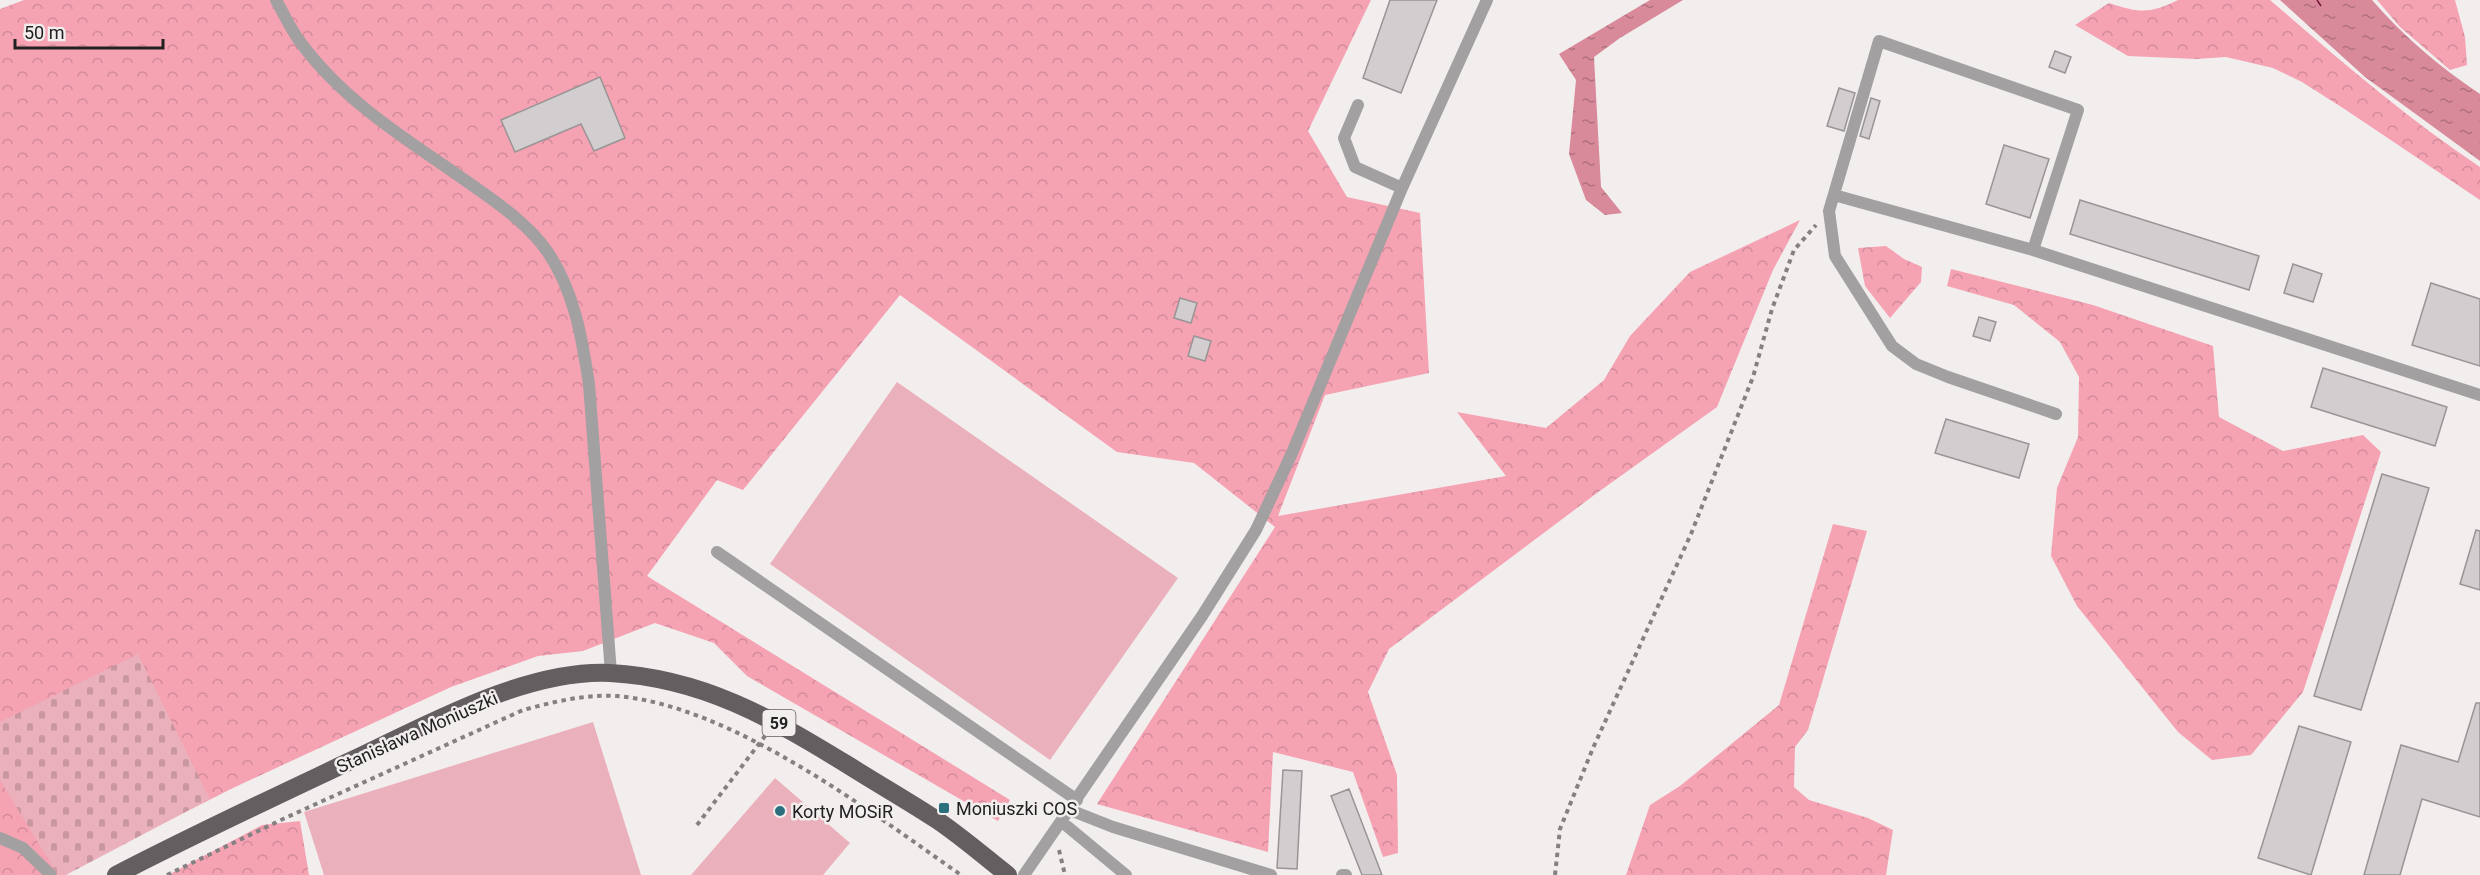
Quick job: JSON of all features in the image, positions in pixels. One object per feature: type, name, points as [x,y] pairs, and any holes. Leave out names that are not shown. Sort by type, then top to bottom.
[{"type":"main road","name":"Stanisława Moniuszki","points":[[116,875],[181,841],[467,706],[559,678],[587,673],[611,673],[670,681],[725,698],[777,722],[939,821],[1008,875]]},
{"type":"lane","points":[[276,0],[300,43],[346,93],[392,130],[496,202],[546,249],[558,270],[571,300],[582,338],[589,384],[611,673]]},
{"type":"lane","points":[[1024,875],[1202,616],[1256,530],[1292,453],[1402,188],[1487,0]]},
{"type":"lane","points":[[2033,250],[2078,110],[1879,41],[1829,211],[1835,256],[1893,346],[1916,363],[1948,377],[2056,414]]},
{"type":"lane","points":[[1358,105],[1344,138],[1355,167],[1402,188]]},
{"type":"lane","points":[[1834,195],[2033,250],[2480,395]]},
{"type":"lane","points":[[717,552],[1073,805],[1113,827],[1271,875]]},
{"type":"lane","points":[[1062,822],[1126,875]]},
{"type":"lane","points":[[0,838],[23,848],[51,875]]},
{"type":"path","points":[[1555,875],[1560,829],[1593,748],[1690,534],[1753,377],[1772,309],[1794,250],[1829,211]]},
{"type":"path","points":[[167,875],[523,710],[557,701],[617,696],[655,703],[706,719],[757,744],[818,777],[962,875]]},
{"type":"path","points":[[697,825],[757,744],[777,722]]},
{"type":"green space","points":[[24,0],[1371,0],[1308,131],[1347,197],[1420,213],[1429,373],[1325,395],[1278,516],[1506,476],[1457,412],[1546,428],[1604,380],[1630,336],[1690,272],[1800,220],[1773,270],[1717,407],[1597,493],[1389,649],[1368,692],[1397,775],[1398,853],[1383,857],[1353,772],[1273,752],[1268,852],[1097,804],[1275,527],[1194,463],[1117,452],[900,295],[743,490],[717,480],[647,576],[1010,800],[998,821],[747,676],[714,643],[655,623],[583,651],[538,656],[451,687],[233,788],[61,875],[0,875],[0,9]]},
{"type":"green space","points":[[2178,0],[2270,0],[2399,108],[2480,167],[2480,200],[2346,110],[2302,82],[2273,68],[2226,57],[2196,59],[2128,56],[2075,25],[2109,3],[2128,9],[2152,10]]},
{"type":"green space","points":[[2377,0],[2455,0],[2465,37],[2467,65],[2450,70],[2400,27]]},
{"type":"green space","points":[[1886,246],[1904,259],[1922,267],[1921,282],[1890,318],[1865,286],[1858,248]]},
{"type":"green space","points":[[1951,269],[2093,305],[2213,346],[2219,417],[2283,451],[2363,435],[2381,452],[2303,692],[2251,755],[2212,760],[2178,732],[2077,606],[2051,556],[2057,488],[2078,437],[2079,377],[2060,342],[2014,305],[1947,286]]},
{"type":"green space","points":[[897,382],[1178,578],[1050,760],[770,564]]},
{"type":"green space","points":[[1833,524],[1867,531],[1808,730],[1795,747],[1794,787],[1809,800],[1868,818],[1893,830],[1886,875],[1626,875],[1650,805],[1680,786],[1779,705]]},
{"type":"green space","points":[[138,654],[210,799],[66,875],[58,875],[0,780],[0,722]]},
{"type":"green space","points":[[593,722],[641,875],[324,875],[304,812]]},
{"type":"green space","name":"Korty MOSiR","points":[[775,778],[850,843],[823,875],[691,875]]},
{"type":"green space","points":[[300,821],[309,875],[168,875],[262,825]]},
{"type":"water","points":[[1650,0],[1683,0],[1620,38],[1594,57],[1601,187],[1622,213],[1605,215],[1586,200],[1569,154],[1576,80],[1559,54]]},
{"type":"water","points":[[2280,0],[2372,0],[2423,51],[2480,94],[2480,161],[2365,77]]},
{"type":"building","points":[[1390,0],[1437,0],[1401,93],[1363,78]]},
{"type":"building","points":[[2055,51],[2071,57],[2065,73],[2049,67]]},
{"type":"building","points":[[600,77],[625,138],[594,151],[581,124],[515,152],[501,120]]},
{"type":"building","points":[[1839,88],[1855,93],[1844,131],[1827,126]]},
{"type":"building","points":[[1871,98],[1880,101],[1869,139],[1860,136]]},
{"type":"building","points":[[2004,145],[2049,159],[2030,218],[1986,204]]},
{"type":"building","points":[[2080,200],[2259,256],[2249,290],[2070,234]]},
{"type":"building","points":[[2293,264],[2322,274],[2313,302],[2284,293]]},
{"type":"building","points":[[2431,283],[2480,299],[2480,366],[2412,345]]},
{"type":"building","points":[[1180,298],[1197,303],[1191,323],[1174,318]]},
{"type":"building","points":[[1979,317],[1996,322],[1990,341],[1973,336]]},
{"type":"building","points":[[1194,336],[1211,341],[1205,361],[1188,356]]},
{"type":"building","points":[[2323,368],[2447,407],[2435,446],[2311,407]]},
{"type":"building","points":[[1946,419],[2029,444],[2019,478],[1935,453]]},
{"type":"building","points":[[2382,474],[2429,488],[2361,710],[2314,696]]},
{"type":"building","points":[[2476,530],[2480,531],[2480,590],[2460,584]]},
{"type":"building","points":[[2476,703],[2480,703],[2480,817],[2422,799],[2400,875],[2364,875],[2401,745],[2458,762]]},
{"type":"building","points":[[2299,726],[2351,742],[2311,875],[2258,858]]},
{"type":"building","points":[[1283,770],[1302,771],[1297,869],[1277,868]]},
{"type":"building","points":[[1349,789],[1382,875],[1362,875],[1331,796]]},
{"type":"ferry route","points":[[2317,0],[2321,6]]},
{"type":"place","name":"Moniuszki COS","points":[[944,808]]},
{"type":"place","name":"Korty MOSiR","points":[[780,811]]}]
